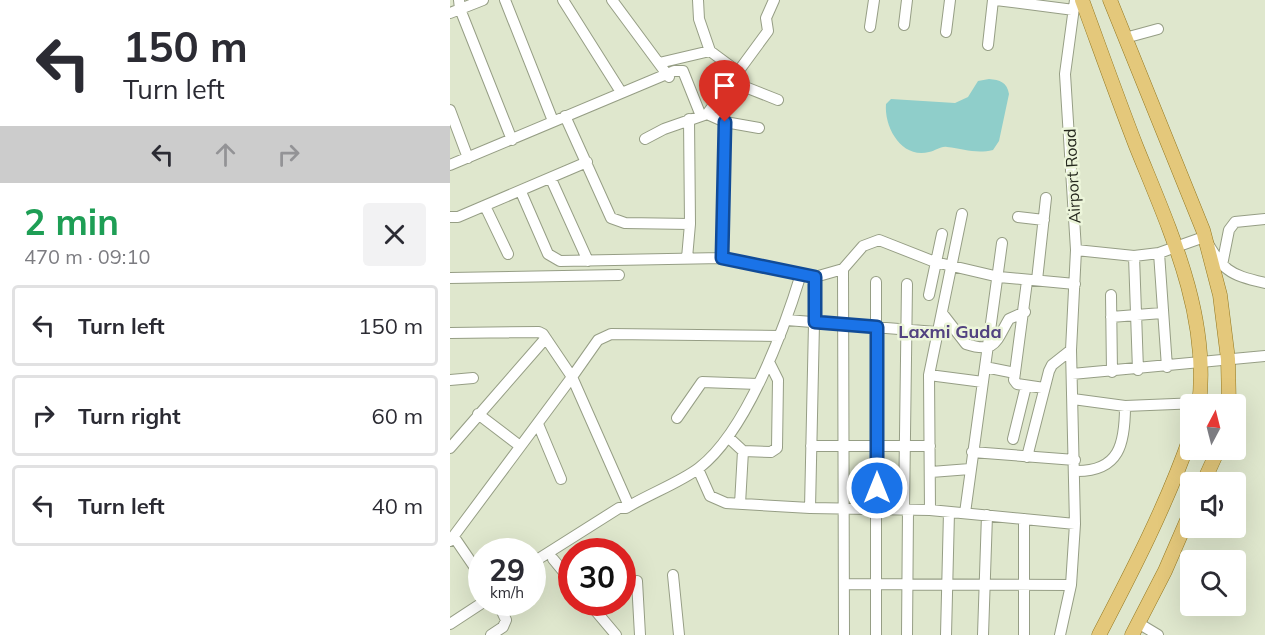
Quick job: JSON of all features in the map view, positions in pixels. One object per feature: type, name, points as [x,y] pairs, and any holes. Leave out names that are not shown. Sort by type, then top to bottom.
[{"type":"main road","points":[[1110,0],[1204,237],[1220,295],[1228,359],[1229,394]]},
{"type":"main road","points":[[1077,3],[1176,246],[1193,305],[1200,361],[1199,394]]},
{"type":"main road","points":[[1099,635],[1133,570],[1182,460]]},
{"type":"main road","points":[[1135,629],[1180,536]]},
{"type":"street","points":[[483,0],[456,7],[512,140]]},
{"type":"street","points":[[505,0],[553,121]]},
{"type":"street","points":[[563,0],[621,92]]},
{"type":"street","points":[[612,0],[659,63],[671,74]]},
{"type":"street","points":[[698,0],[699,19],[710,51],[737,71]]},
{"type":"street","points":[[704,115],[768,31],[766,18],[774,0]]},
{"type":"street","points":[[870,27],[873,0]]},
{"type":"street","points":[[904,25],[907,0]]},
{"type":"street","points":[[946,32],[950,0]]},
{"type":"street","points":[[988,45],[994,0],[1077,3]]},
{"type":"street","name":"Airport Road","points":[[1060,635],[1071,585],[1074,524],[1075,466],[1071,350],[1076,250],[1065,74],[1077,3]]},
{"type":"street","points":[[1125,39],[1158,29]]},
{"type":"street","points":[[659,63],[710,51]]},
{"type":"street","points":[[450,165],[553,121],[567,119],[621,92],[682,71],[704,115]]},
{"type":"street","points":[[450,171],[671,74]]},
{"type":"street","points":[[730,81],[778,100]]},
{"type":"street","points":[[450,110],[468,158]]},
{"type":"street","points":[[645,139],[689,119],[704,115],[725,122],[759,128]]},
{"type":"street","points":[[567,119],[608,214],[616,222],[690,224]]},
{"type":"street","points":[[687,258],[690,224],[689,119]]},
{"type":"street","points":[[722,258],[725,122]]},
{"type":"street","points":[[450,217],[458,217],[521,192],[587,162]]},
{"type":"street","points":[[551,178],[588,261]]},
{"type":"street","points":[[521,192],[548,254],[560,261],[722,258],[815,277],[843,269],[863,246],[879,240],[935,262],[999,277],[1075,284]]},
{"type":"street","points":[[1044,388],[1015,383],[1015,373],[1044,220],[1046,198]]},
{"type":"street","points":[[486,206],[508,254]]},
{"type":"street","points":[[930,510],[929,375],[962,214]]},
{"type":"street","points":[[1018,216],[1044,220]]},
{"type":"street","points":[[1222,265],[1229,230],[1235,222],[1265,219]]},
{"type":"street","points":[[929,295],[942,234]]},
{"type":"street","points":[[1076,250],[1134,256],[1160,253],[1204,237],[1222,265],[1236,276],[1265,283]]},
{"type":"street","points":[[965,513],[1002,243]]},
{"type":"street","points":[[1160,253],[1167,367]]},
{"type":"street","points":[[1134,256],[1138,370]]},
{"type":"street","points":[[843,269],[844,635]]},
{"type":"street","points":[[546,554],[619,508],[627,507],[698,469],[728,437],[769,362],[787,320],[801,274]]},
{"type":"street","points":[[450,278],[619,275]]},
{"type":"street","points":[[810,508],[815,277]]},
{"type":"street","points":[[876,282],[878,446],[876,635]]},
{"type":"street","points":[[907,284],[905,446],[907,635]]},
{"type":"street","points":[[1111,295],[1112,372]]},
{"type":"street","points":[[942,313],[962,341],[968,345],[988,347],[997,343],[1009,319],[1025,312]]},
{"type":"street","points":[[1111,317],[1162,313]]},
{"type":"street","points":[[787,320],[936,332]]},
{"type":"street","points":[[450,333],[534,332],[543,334],[572,377],[627,507],[624,513],[546,563]]},
{"type":"street","points":[[468,560],[452,539],[598,340],[611,334],[780,336]]},
{"type":"street","points":[[450,448],[477,414],[545,339]]},
{"type":"street","points":[[1028,457],[1044,388],[1052,365],[1071,350]]},
{"type":"street","points":[[1072,374],[1138,370],[1200,361],[1265,356]]},
{"type":"street","points":[[728,437],[743,451],[771,452],[777,448],[778,380],[769,362]]},
{"type":"street","points":[[985,367],[1015,373]]},
{"type":"street","points":[[929,375],[983,382]]},
{"type":"street","points":[[450,380],[474,378]]},
{"type":"street","points":[[677,418],[702,382],[758,384]]},
{"type":"street","points":[[1013,439],[1026,386]]},
{"type":"street","points":[[1073,399],[1125,406],[1180,405]]},
{"type":"street","points":[[972,452],[1028,457],[1075,466],[1092,472],[1107,463],[1121,448],[1125,435],[1125,406]]},
{"type":"street","points":[[477,414],[520,446]]},
{"type":"street","points":[[538,424],[561,480]]},
{"type":"street","points":[[811,446],[930,446]]},
{"type":"street","points":[[740,504],[743,451]]},
{"type":"street","points":[[698,469],[710,496],[716,501],[810,508],[930,510],[1074,524]]},
{"type":"street","points":[[931,472],[970,469]]},
{"type":"street","points":[[946,635],[949,512]]},
{"type":"street","points":[[983,635],[987,515]]},
{"type":"street","points":[[1024,519],[1024,635]]},
{"type":"street","points":[[553,559],[558,565]]},
{"type":"street","points":[[673,574],[679,635]]},
{"type":"street","points":[[637,581],[640,635]]},
{"type":"street","points":[[845,584],[1071,585]]},
{"type":"street","points":[[450,615],[468,604]]},
{"type":"street","points":[[450,624],[468,612]]},
{"type":"street","points":[[491,635],[503,627],[506,620],[504,616]]},
{"type":"street","points":[[600,616],[616,635]]},
{"type":"street","points":[[1135,629],[1158,635]]},
{"type":"water","points":[[989,79],[1002,82],[1009,94],[999,141],[993,150],[975,151],[945,147],[919,153],[903,146],[892,132],[886,113],[886,104],[891,99],[955,103],[968,97],[978,81]]},
{"type":"district","name":"Laxmi Guda","points":[[950,332]]},
{"type":"route","points":[[725,122],[722,258],[737,259],[815,277],[815,322],[877,327],[877,488]]}]
